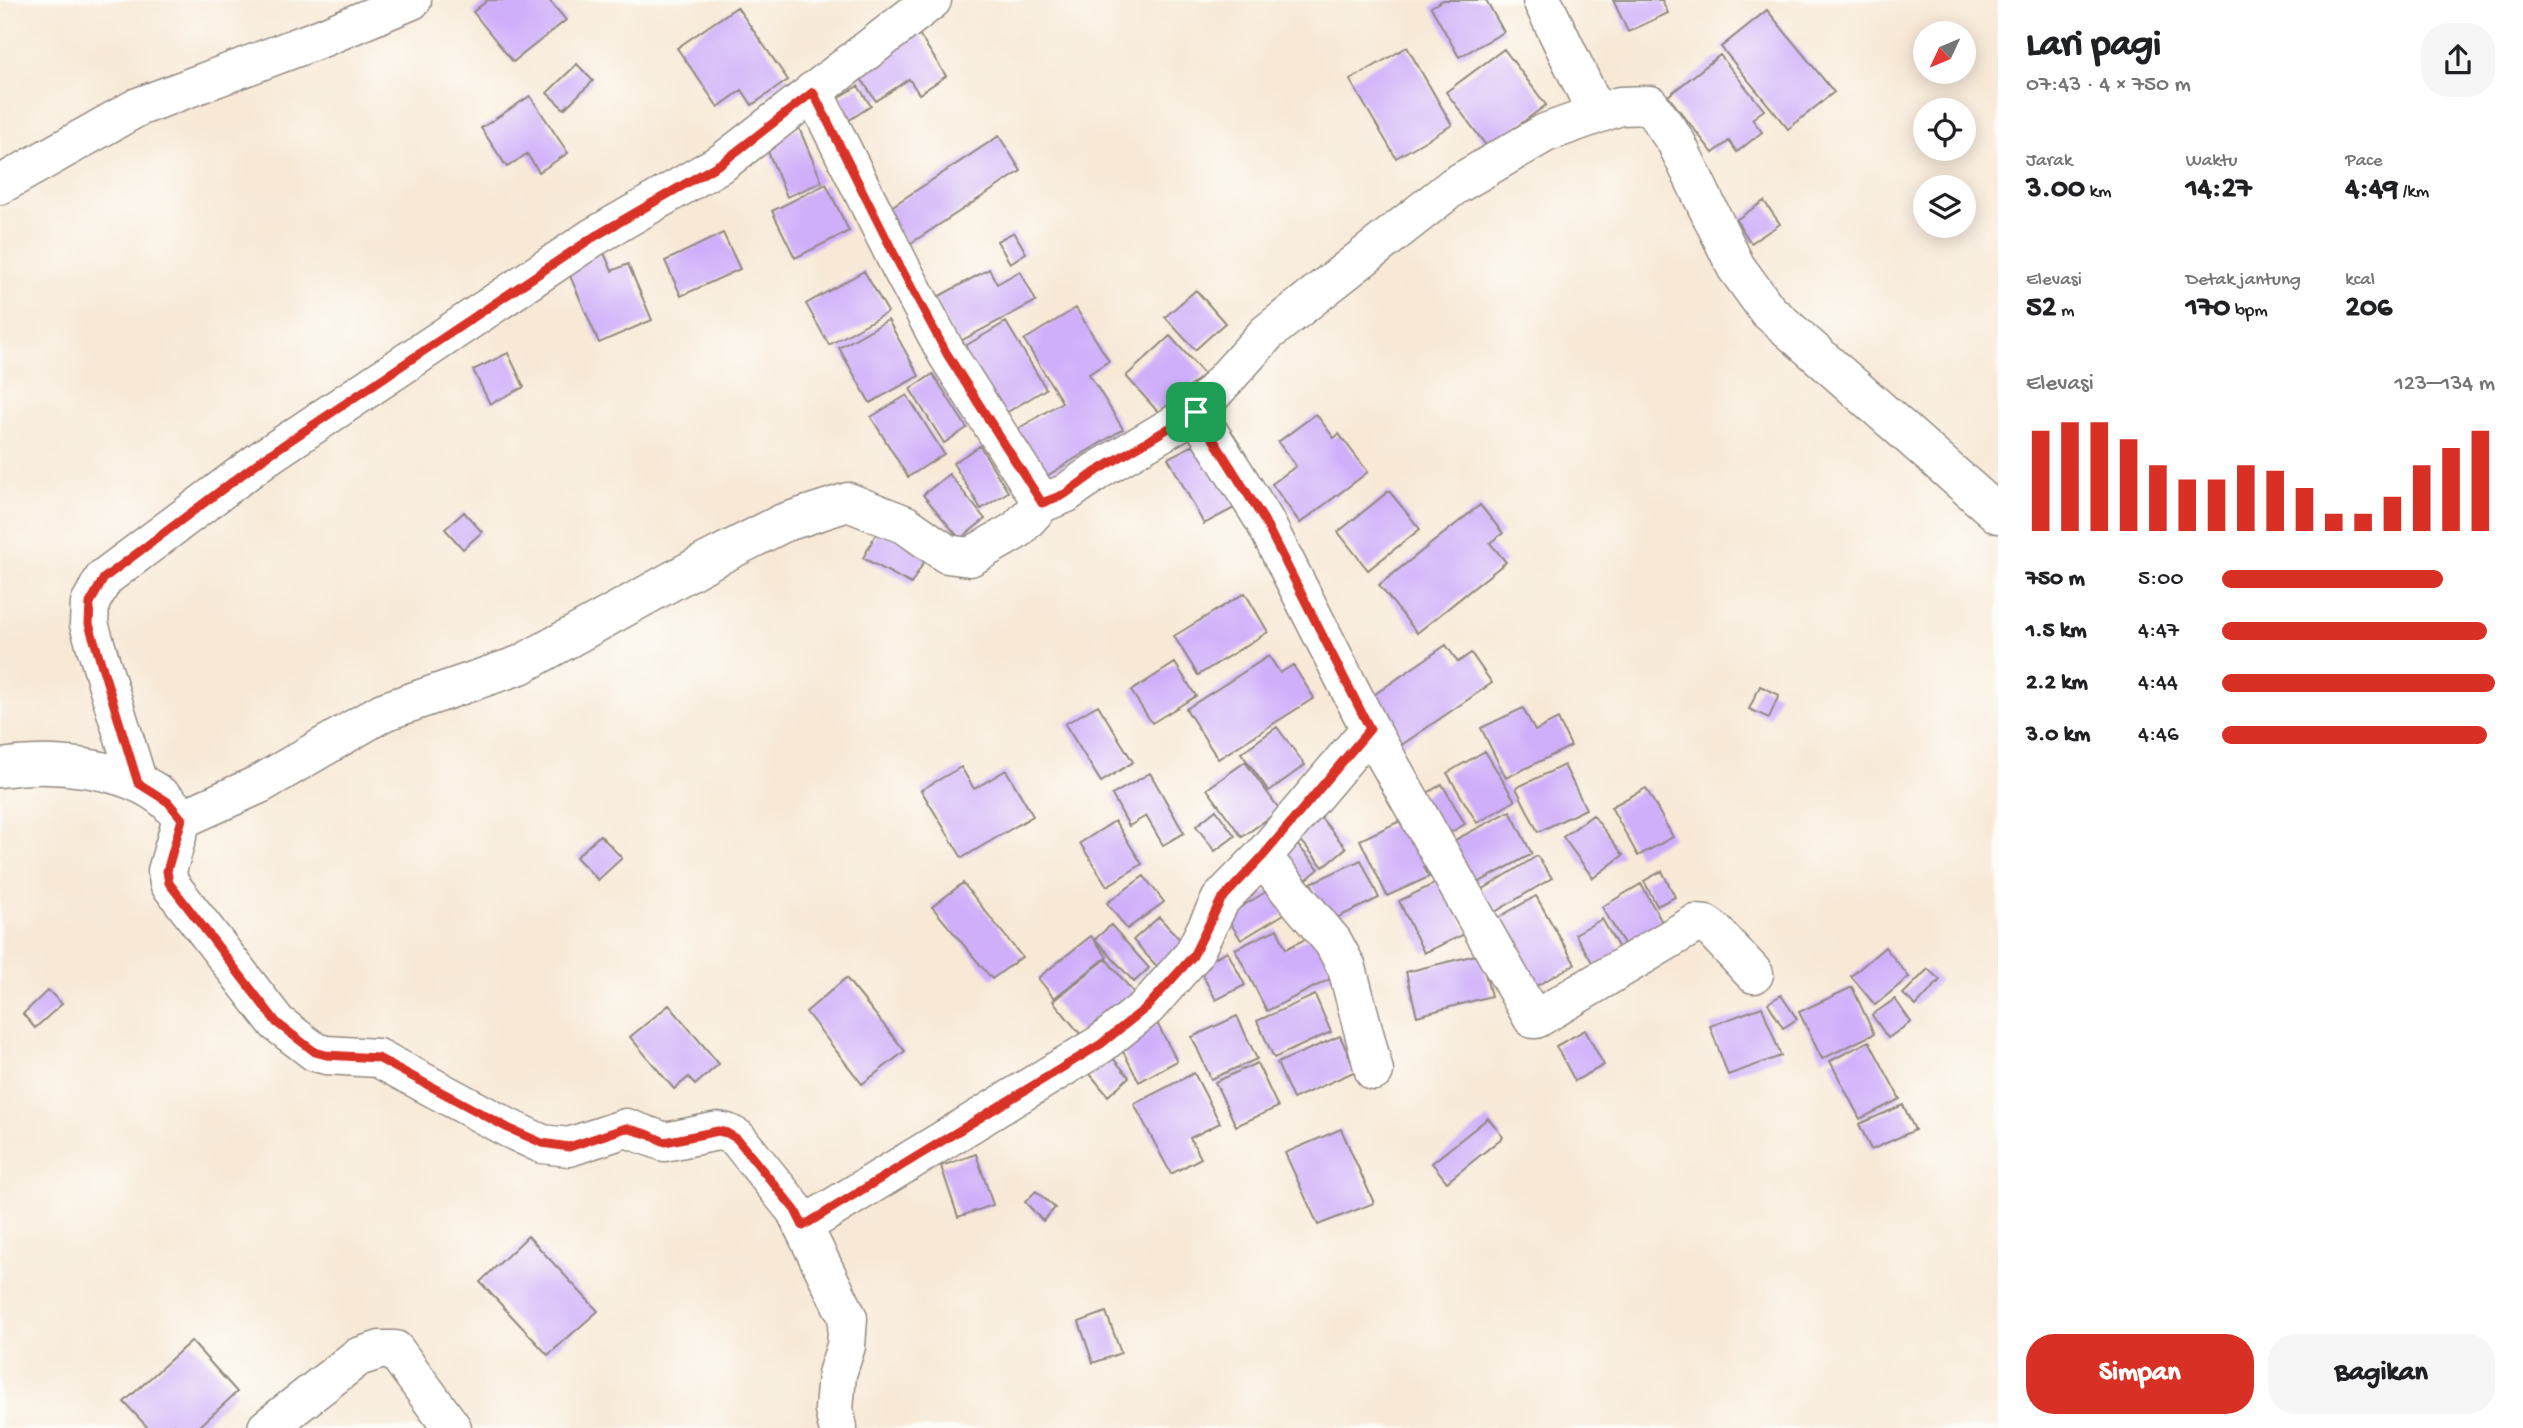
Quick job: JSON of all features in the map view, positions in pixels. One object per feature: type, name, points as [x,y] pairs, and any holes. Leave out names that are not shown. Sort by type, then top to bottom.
[{"type":"street","points":[[0,185],[138,107],[324,37],[411,0]]},
{"type":"street","points":[[138,783],[89,624],[90,603],[104,578],[264,458],[592,238],[723,162],[932,0]]},
{"type":"street","points":[[1542,0],[1597,114]]},
{"type":"street","points":[[813,92],[947,354],[1042,503]]},
{"type":"street","points":[[838,1428],[834,1410],[837,1374],[846,1346],[848,1318],[795,1210],[737,1139],[718,1131],[665,1142],[626,1128],[569,1147],[542,1143],[508,1128],[378,1058],[326,1055],[306,1047],[277,1023],[169,883],[167,871],[182,819],[260,784],[383,712],[520,665],[710,560],[783,523],[848,502],[906,525],[947,554],[970,556],[1017,530],[1042,503],[1065,494],[1097,471],[1196,412],[1267,332],[1454,186],[1545,133],[1620,106],[1650,105],[1676,142],[1736,267],[1768,311],[1998,514]]},
{"type":"street","points":[[1196,412],[1264,520],[1370,729],[1533,1019],[1695,923],[1714,930],[1754,974]]},
{"type":"street","points":[[803,1226],[1101,1044],[1147,1007],[1193,956],[1221,900],[1262,857],[1370,729]]},
{"type":"street","points":[[0,768],[25,764],[79,766],[138,783],[168,802],[182,819]]},
{"type":"street","points":[[1262,857],[1333,942],[1347,968],[1374,1071]]},
{"type":"street","points":[[268,1428],[358,1357],[380,1350],[395,1350],[452,1428]]},
{"type":"building","points":[[488,0],[549,0],[566,20],[513,62],[473,12]]},
{"type":"building","points":[[1443,0],[1486,0],[1504,32],[1459,57],[1431,7]]},
{"type":"building","points":[[1613,0],[1662,0],[1668,13],[1628,32]]},
{"type":"building","points":[[737,7],[788,80],[752,105],[742,90],[718,107],[677,48]]},
{"type":"building","points":[[1767,10],[1834,92],[1788,129],[1721,47]]},
{"type":"building","points":[[917,31],[946,76],[919,94],[909,79],[876,101],[856,71]]},
{"type":"building","points":[[1407,47],[1452,125],[1396,158],[1350,80]]},
{"type":"building","points":[[1504,49],[1546,105],[1488,148],[1446,92]]},
{"type":"building","points":[[1720,55],[1764,110],[1752,119],[1762,132],[1737,152],[1729,141],[1713,153],[1668,96]]},
{"type":"building","points":[[577,64],[593,81],[564,109],[547,93]]},
{"type":"building","points":[[858,86],[871,106],[840,126],[827,105]]},
{"type":"building","points":[[530,96],[568,153],[539,172],[527,154],[507,167],[481,128]]},
{"type":"building","points":[[799,128],[822,182],[787,197],[764,142]]},
{"type":"building","points":[[999,136],[1021,171],[908,245],[885,211]]},
{"type":"building","points":[[826,184],[849,231],[795,258],[772,211]]},
{"type":"building","points":[[1764,201],[1780,224],[1751,243],[1736,220]]},
{"type":"building","points":[[1014,232],[1026,253],[1010,263],[997,241]]},
{"type":"building","points":[[723,233],[740,269],[681,296],[665,261]]},
{"type":"building","points":[[604,253],[612,271],[628,264],[652,320],[599,343],[567,269]]},
{"type":"building","points":[[989,269],[997,284],[1020,271],[1036,301],[957,343],[934,299]]},
{"type":"building","points":[[864,271],[888,312],[829,345],[806,304]]},
{"type":"building","points":[[1196,290],[1225,323],[1195,350],[1165,317]]},
{"type":"building","points":[[1076,308],[1109,361],[1089,374],[1123,429],[1045,477],[1016,430],[1062,402],[1024,340]]},
{"type":"building","points":[[888,320],[919,376],[870,403],[839,348]]},
{"type":"building","points":[[1006,322],[1046,389],[999,417],[960,349]]},
{"type":"building","points":[[1170,336],[1204,374],[1159,413],[1126,376]]},
{"type":"building","points":[[508,353],[524,387],[490,404],[473,370]]},
{"type":"building","points":[[933,374],[967,428],[944,443],[910,389]]},
{"type":"building","points":[[907,395],[944,454],[908,477],[871,417]]},
{"type":"building","points":[[1316,414],[1334,438],[1339,434],[1368,472],[1300,523],[1272,484],[1296,466],[1278,442]]},
{"type":"building","points":[[1201,441],[1236,507],[1204,524],[1168,458]]},
{"type":"building","points":[[980,446],[1008,492],[981,509],[953,463]]},
{"type":"building","points":[[949,474],[985,519],[960,539],[923,495]]},
{"type":"building","points":[[1389,491],[1420,529],[1368,570],[1338,532]]},
{"type":"building","points":[[1480,505],[1503,533],[1490,543],[1506,562],[1417,633],[1379,585]]},
{"type":"building","points":[[464,512],[482,532],[463,549],[445,529]]},
{"type":"building","points":[[879,528],[928,555],[911,584],[863,558]]},
{"type":"building","points":[[1245,593],[1268,632],[1198,675],[1174,636]]},
{"type":"building","points":[[1446,645],[1458,662],[1471,653],[1492,683],[1400,746],[1368,699]]},
{"type":"building","points":[[1269,656],[1280,673],[1293,665],[1314,698],[1218,759],[1186,709]]},
{"type":"building","points":[[1175,663],[1196,696],[1152,723],[1131,691]]},
{"type":"building","points":[[1760,686],[1779,695],[1769,718],[1749,709]]},
{"type":"building","points":[[1098,705],[1133,762],[1101,782],[1065,724]]},
{"type":"building","points":[[1523,708],[1535,731],[1558,719],[1571,746],[1506,778],[1481,728]]},
{"type":"building","points":[[1277,727],[1305,765],[1269,791],[1241,753]]},
{"type":"building","points":[[1485,751],[1515,801],[1477,823],[1447,773]]},
{"type":"building","points":[[1245,762],[1280,810],[1242,837],[1207,789]]},
{"type":"building","points":[[1564,765],[1586,809],[1538,832],[1516,788]]},
{"type":"building","points":[[961,767],[974,789],[1006,770],[1033,816],[962,858],[921,790]]},
{"type":"building","points":[[1150,773],[1184,833],[1163,845],[1146,816],[1129,826],[1112,795]]},
{"type":"building","points":[[1442,784],[1465,824],[1445,836],[1421,797]]},
{"type":"building","points":[[1646,788],[1673,837],[1638,856],[1611,807]]},
{"type":"building","points":[[1216,810],[1235,836],[1215,851],[1196,826]]},
{"type":"building","points":[[1510,811],[1532,854],[1474,885],[1451,842]]},
{"type":"building","points":[[1317,813],[1346,848],[1323,867],[1294,832]]},
{"type":"building","points":[[1593,815],[1623,855],[1593,878],[1563,837]]},
{"type":"building","points":[[1402,820],[1436,862],[1424,867],[1429,877],[1387,896],[1360,840]]},
{"type":"building","points":[[1115,821],[1142,864],[1107,886],[1080,843]]},
{"type":"building","points":[[600,835],[622,858],[598,880],[576,857]]},
{"type":"building","points":[[1294,841],[1319,869],[1301,884],[1276,857]]},
{"type":"building","points":[[1537,856],[1552,878],[1485,918],[1472,896]]},
{"type":"building","points":[[1361,860],[1379,898],[1330,921],[1311,883]]},
{"type":"building","points":[[1662,871],[1675,897],[1657,906],[1644,881]]},
{"type":"building","points":[[1144,876],[1164,902],[1127,929],[1107,903]]},
{"type":"building","points":[[1442,880],[1467,933],[1424,953],[1399,901]]},
{"type":"building","points":[[963,883],[1022,957],[992,979],[932,907]]},
{"type":"building","points":[[1641,884],[1663,924],[1626,947],[1602,907]]},
{"type":"building","points":[[1274,887],[1289,911],[1241,940],[1226,916]]},
{"type":"building","points":[[1536,896],[1575,964],[1531,989],[1492,921]]},
{"type":"building","points":[[1159,917],[1187,947],[1161,971],[1133,940]]},
{"type":"building","points":[[1602,919],[1621,952],[1595,967],[1575,934]]},
{"type":"building","points":[[1111,925],[1149,968],[1134,982],[1095,939]]},
{"type":"building","points":[[1277,929],[1286,949],[1315,934],[1336,976],[1267,1011],[1235,949]]},
{"type":"building","points":[[1091,936],[1107,957],[1054,998],[1038,978]]},
{"type":"building","points":[[1885,947],[1909,977],[1875,1005],[1851,976]]},
{"type":"building","points":[[1227,951],[1245,985],[1216,1000],[1198,967]]},
{"type":"building","points":[[1480,954],[1491,996],[1417,1016],[1406,972]]},
{"type":"building","points":[[1106,959],[1134,993],[1081,1035],[1053,1001]]},
{"type":"building","points":[[1928,969],[1940,980],[1916,1006],[1903,994]]},
{"type":"building","points":[[846,978],[905,1051],[862,1084],[806,1012]]},
{"type":"building","points":[[1852,987],[1874,1034],[1822,1059],[1799,1012]]},
{"type":"building","points":[[48,990],[62,1004],[35,1028],[23,1014]]},
{"type":"building","points":[[1315,995],[1331,1032],[1274,1058],[1257,1021]]},
{"type":"building","points":[[1781,995],[1797,1019],[1783,1028],[1768,1003]]},
{"type":"building","points":[[1895,999],[1911,1022],[1888,1038],[1872,1015]]},
{"type":"building","points":[[669,1005],[719,1064],[695,1085],[689,1077],[674,1089],[630,1037]]},
{"type":"building","points":[[1762,1007],[1781,1056],[1728,1075],[1710,1026]]},
{"type":"building","points":[[1237,1016],[1257,1059],[1211,1079],[1192,1037]]},
{"type":"building","points":[[1156,1021],[1177,1061],[1139,1082],[1118,1042]]},
{"type":"building","points":[[1585,1030],[1604,1065],[1575,1081],[1556,1046]]},
{"type":"building","points":[[1340,1036],[1356,1071],[1293,1099],[1277,1063]]},
{"type":"building","points":[[1869,1041],[1900,1099],[1860,1119],[1830,1061]]},
{"type":"building","points":[[1111,1056],[1129,1077],[1108,1096],[1090,1074]]},
{"type":"building","points":[[1257,1063],[1278,1107],[1236,1126],[1215,1082]]},
{"type":"building","points":[[1194,1073],[1220,1123],[1190,1138],[1201,1158],[1171,1174],[1134,1104]]},
{"type":"building","points":[[1903,1105],[1915,1130],[1871,1150],[1859,1124]]},
{"type":"building","points":[[1488,1118],[1503,1137],[1447,1182],[1432,1163]]},
{"type":"building","points":[[1341,1129],[1374,1203],[1318,1225],[1285,1153]]},
{"type":"building","points":[[976,1154],[993,1205],[958,1217],[941,1166]]},
{"type":"building","points":[[1036,1191],[1055,1208],[1043,1221],[1025,1202]]},
{"type":"building","points":[[528,1236],[598,1311],[548,1355],[480,1282]]},
{"type":"building","points":[[1106,1312],[1121,1353],[1093,1363],[1079,1322]]},
{"type":"building","points":[[191,1341],[237,1392],[198,1428],[177,1428],[174,1424],[169,1428],[148,1428],[124,1402]]},
{"type":"route","points":[[813,92],[947,354],[1042,503],[1065,494],[1097,471],[1196,412],[1264,520],[1370,729],[1262,857],[1221,900],[1193,956],[1147,1007],[1101,1044],[803,1226],[795,1210],[737,1139],[727,1133],[718,1131],[665,1142],[626,1128],[569,1147],[542,1143],[508,1128],[378,1058],[315,1052],[277,1023],[169,883],[167,871],[182,819],[168,802],[138,783],[89,624],[90,603],[104,578],[264,458],[592,238],[723,162],[813,92]]}]
